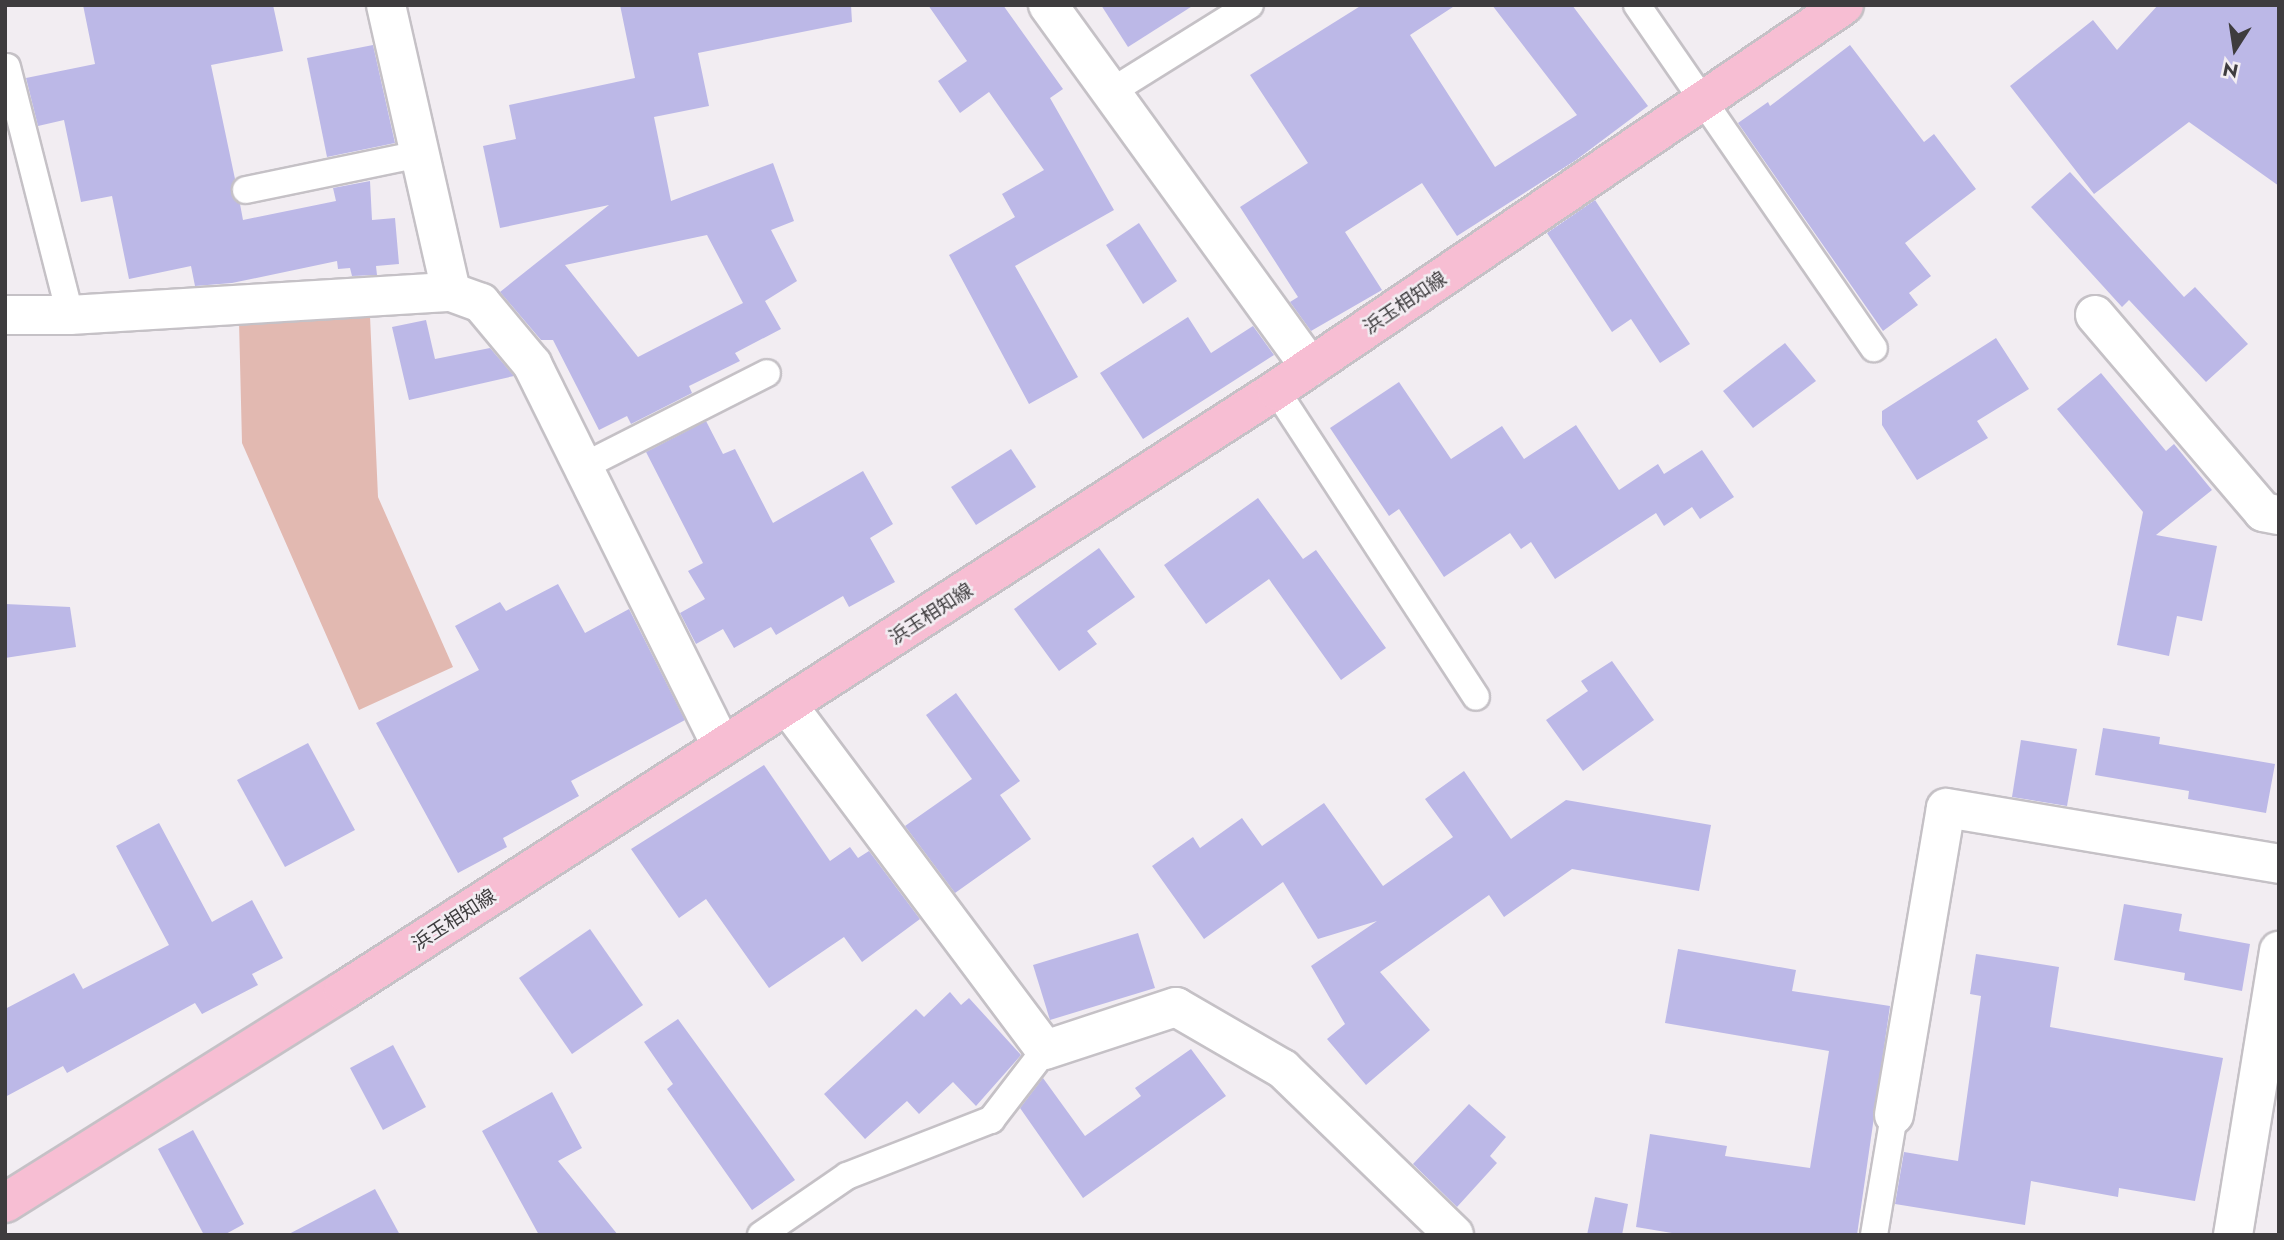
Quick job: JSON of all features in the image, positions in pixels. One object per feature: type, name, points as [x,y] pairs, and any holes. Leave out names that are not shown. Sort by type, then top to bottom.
[{"type":"main road","name":"浜玉相知線","points":[[5,1203],[788,706],[1276,390],[1844,5]]},
{"type":"street","points":[[386,5],[451,292]]},
{"type":"street","points":[[1048,5],[1109,93],[1310,367]]},
{"type":"street","points":[[5,314],[70,315],[451,292],[481,303],[532,364],[722,746]]},
{"type":"street","points":[[2095,315],[2263,512],[2279,515]]},
{"type":"street","points":[[788,706],[1045,1050],[1176,1007],[1283,1069],[1454,1235]]},
{"type":"street","points":[[1894,1115],[1946,808],[2279,864]]},
{"type":"street","points":[[2233,1235],[2279,951]]},
{"type":"lane","points":[[1109,93],[1250,5]]},
{"type":"lane","points":[[1637,5],[1706,99],[1874,348]]},
{"type":"lane","points":[[7,67],[70,315]]},
{"type":"lane","points":[[246,190],[420,154]]},
{"type":"lane","points":[[584,467],[767,373]]},
{"type":"lane","points":[[1276,390],[1476,697]]},
{"type":"lane","points":[[761,1235],[847,1176],[991,1120],[1045,1050]]},
{"type":"lane","points":[[1874,1235],[1894,1115]]},
{"type":"shaded area","points":[[370,316],[378,497],[453,667],[359,710],[242,443],[239,321]]},
{"type":"building","points":[[83,5],[273,5],[283,51],[211,65],[235,179],[231,192],[240,204],[243,220],[336,201],[333,188],[370,181],[372,220],[395,218],[399,264],[376,266],[377,275],[352,276],[350,268],[338,269],[337,261],[232,283],[195,286],[191,266],[129,279],[112,196],[81,202],[64,120],[38,126],[26,78],[95,64]]},
{"type":"building","points":[[620,5],[851,5],[852,22],[698,53],[709,106],[654,117],[671,201],[773,163],[794,221],[771,230],[797,281],[765,301],[781,329],[735,353],[740,361],[689,386],[692,393],[631,424],[627,416],[599,430],[553,340],[541,340],[500,292],[609,205],[500,228],[483,146],[516,139],[509,105],[635,78]],"holes":[[[707,235],[743,303],[638,357],[565,265]]]},
{"type":"building","points":[[928,5],[1003,5],[1063,89],[1050,98],[1114,210],[1015,266],[1078,377],[1029,404],[949,255],[1015,217],[1002,194],[1044,170],[989,92],[960,113],[938,81],[967,61]]},
{"type":"building","points":[[1101,5],[1194,5],[1128,47]]},
{"type":"building","points":[[1362,5],[1456,5],[1410,35],[1495,167],[1577,115],[1492,5],[1572,5],[1648,106],[1576,160],[1457,236],[1422,183],[1345,232],[1382,290],[1311,331],[1290,302],[1298,297],[1240,207],[1308,163],[1250,75]]},
{"type":"building","points":[[2158,5],[2279,5],[2279,186],[2189,122],[2094,194],[2010,86],[2093,20],[2117,50]]},
{"type":"building","points":[[373,45],[395,143],[327,157],[307,58]]},
{"type":"building","points":[[1850,45],[1924,142],[1934,134],[1976,189],[1905,243],[1931,276],[1909,293],[1918,305],[1883,331],[1738,123],[1768,102],[1770,106]]},
{"type":"building","points":[[2070,172],[2184,297],[2195,287],[2248,344],[2206,382],[2129,300],[2122,307],[2031,207]]},
{"type":"building","points":[[1595,200],[1690,344],[1660,363],[1631,319],[1612,332],[1547,233]]},
{"type":"building","points":[[1139,223],[1177,281],[1143,304],[1106,245]]},
{"type":"building","points":[[1188,317],[1211,353],[1253,326],[1274,355],[1143,439],[1100,373]]},
{"type":"building","points":[[426,320],[435,359],[490,348],[514,376],[409,400],[392,327]]},
{"type":"building","points":[[1996,338],[2029,389],[1977,421],[1988,438],[1917,480],[1882,425],[1882,411]]},
{"type":"building","points":[[1785,343],[1816,381],[1753,428],[1723,391]]},
{"type":"building","points":[[2101,373],[2166,451],[2174,444],[2212,490],[2156,535],[2217,546],[2202,621],[2177,616],[2169,656],[2117,645],[2143,512],[2057,409]]},
{"type":"building","points":[[1399,382],[1451,459],[1502,426],[1524,459],[1576,425],[1619,490],[1658,464],[1664,474],[1702,450],[1734,497],[1700,519],[1692,507],[1664,526],[1656,513],[1555,579],[1531,542],[1521,549],[1510,533],[1444,577],[1399,509],[1389,516],[1330,428]]},
{"type":"building","points":[[706,421],[723,454],[735,449],[773,523],[863,471],[893,524],[870,538],[895,582],[849,607],[843,596],[776,635],[771,627],[734,648],[723,629],[696,644],[680,613],[705,599],[688,571],[703,563],[646,452]]},
{"type":"building","points":[[1011,449],[1036,487],[976,525],[951,487]]},
{"type":"building","points":[[1258,498],[1303,559],[1316,550],[1386,648],[1341,680],[1269,579],[1206,624],[1164,565]]},
{"type":"building","points":[[1099,548],[1135,597],[1087,631],[1097,644],[1059,671],[1014,609]]},
{"type":"building","points":[[558,584],[585,633],[629,609],[685,720],[571,781],[579,796],[503,838],[507,847],[458,873],[376,723],[479,670],[455,626],[500,602],[506,611]]},
{"type":"building","points":[[5,604],[70,607],[76,647],[5,658]]},
{"type":"building","points":[[1612,661],[1654,720],[1583,771],[1546,720],[1588,691],[1581,681]]},
{"type":"building","points":[[956,693],[1020,781],[1000,795],[1031,839],[955,893],[905,826],[972,779],[926,715]]},
{"type":"building","points":[[2103,728],[2160,737],[2159,744],[2275,764],[2266,813],[2188,799],[2189,791],[2095,775]]},
{"type":"building","points":[[2021,740],[2077,749],[2067,806],[2012,797]]},
{"type":"building","points":[[308,743],[355,830],[285,867],[237,780]]},
{"type":"building","points":[[764,765],[830,861],[850,847],[858,858],[869,851],[920,919],[862,962],[844,937],[769,988],[706,899],[679,918],[631,849]]},
{"type":"building","points":[[1464,771],[1511,839],[1566,800],[1711,825],[1699,891],[1572,869],[1504,917],[1489,895],[1380,972],[1430,1030],[1366,1085],[1327,1039],[1345,1024],[1311,966],[1377,921],[1318,939],[1283,882],[1204,939],[1152,866],[1193,837],[1200,848],[1242,818],[1262,846],[1324,803],[1383,886],[1453,837],[1425,799]]},
{"type":"building","points":[[159,823],[212,922],[252,900],[283,958],[252,974],[258,985],[202,1014],[195,1003],[67,1073],[63,1066],[5,1097],[5,1009],[74,973],[83,989],[169,945],[116,846]]},
{"type":"building","points":[[2124,904],[2182,914],[2179,931],[2250,944],[2242,991],[2184,980],[2185,973],[2114,960]]},
{"type":"building","points":[[590,929],[643,1005],[572,1054],[519,978]]},
{"type":"building","points":[[1138,933],[1155,988],[1050,1020],[1033,965]]},
{"type":"building","points":[[1678,949],[1796,970],[1792,991],[1890,1006],[1857,1235],[1684,1235],[1636,1227],[1650,1134],[1727,1146],[1725,1156],[1810,1168],[1829,1051],[1665,1023]]},
{"type":"building","points":[[1976,954],[2059,967],[2050,1027],[2223,1058],[2195,1201],[2119,1188],[2118,1197],[2031,1181],[2025,1225],[1895,1204],[1904,1152],[1958,1161],[1981,996],[1970,994]]},
{"type":"building","points":[[950,992],[961,1005],[969,998],[1021,1055],[976,1106],[953,1082],[919,1114],[907,1101],[865,1139],[824,1094],[916,1009],[924,1017]]},
{"type":"building","points":[[678,1019],[795,1180],[752,1210],[667,1089],[673,1084],[644,1042]]},
{"type":"building","points":[[393,1045],[426,1107],[383,1130],[350,1068]]},
{"type":"building","points":[[1191,1049],[1226,1096],[1083,1198],[1020,1108],[1043,1078],[1085,1136],[1141,1096],[1135,1088]]},
{"type":"building","points":[[552,1092],[582,1148],[558,1161],[618,1235],[539,1235],[482,1131]]},
{"type":"building","points":[[1469,1104],[1506,1137],[1490,1156],[1497,1163],[1457,1207],[1413,1164]]},
{"type":"building","points":[[193,1130],[244,1224],[224,1235],[204,1235],[158,1149]]},
{"type":"building","points":[[375,1189],[400,1235],[287,1235]]},
{"type":"building","points":[[1595,1197],[1628,1204],[1622,1235],[1587,1235]]}]
